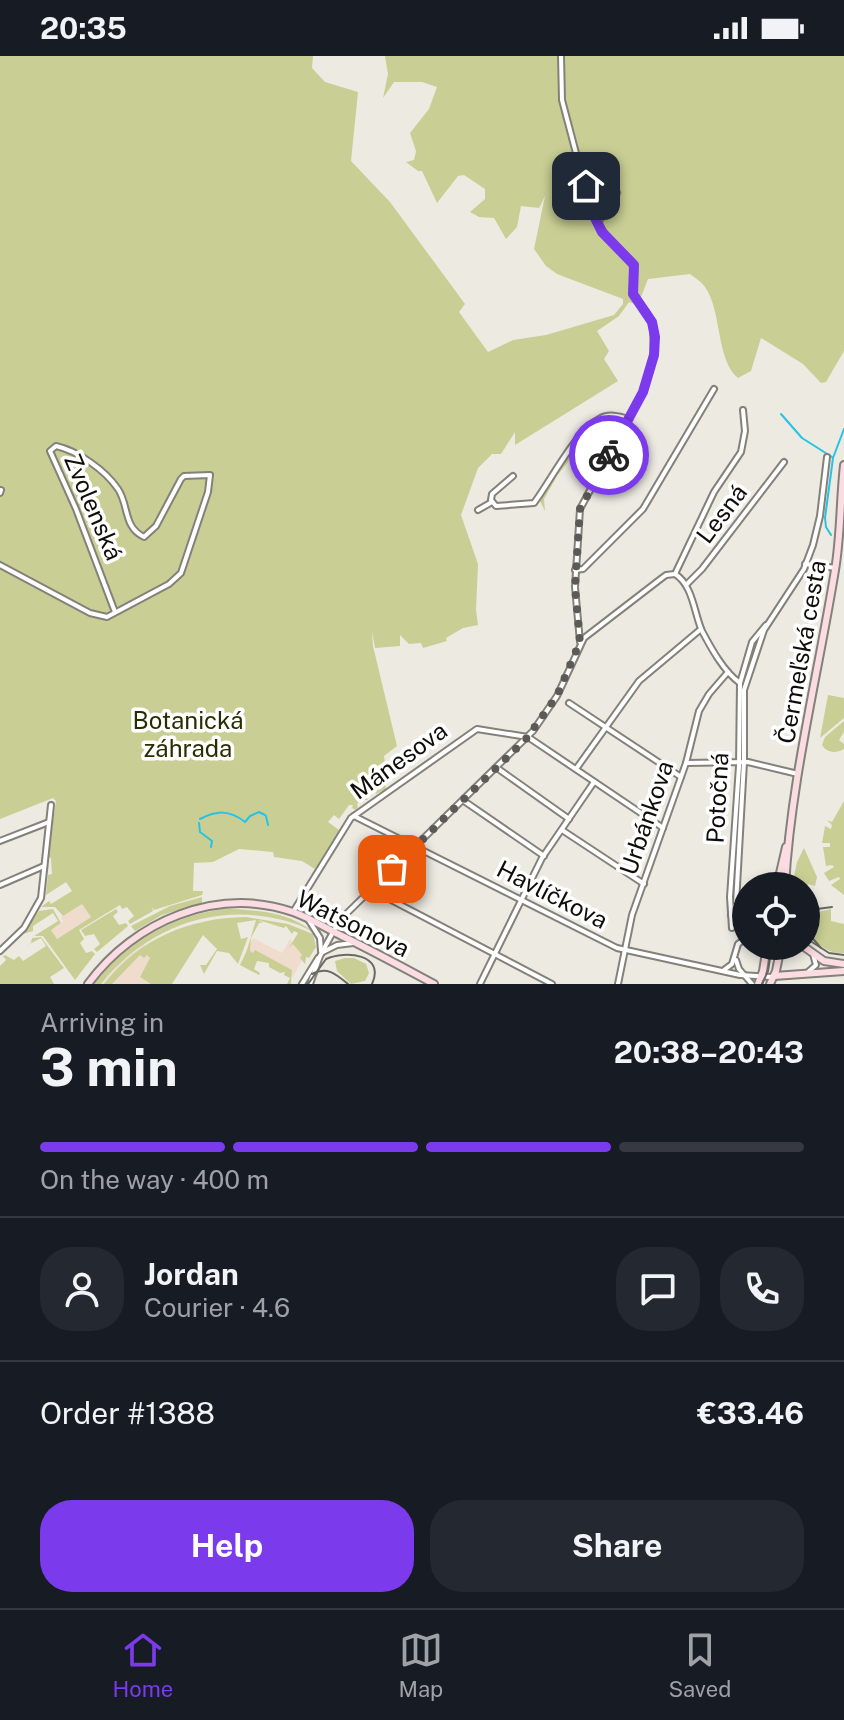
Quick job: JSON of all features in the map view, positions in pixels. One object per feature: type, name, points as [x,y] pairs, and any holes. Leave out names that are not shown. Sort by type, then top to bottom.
[{"type":"main road","name":"Čermeľská cesta","points":[[786,872],[798,774],[836,568],[842,526],[844,465]]},
{"type":"main road","name":"Čermeľská cesta","points":[[779,872],[787,844]]},
{"type":"main road","name":"Watsonova","points":[[88,984],[126,943],[147,929],[180,914],[240,904],[293,912],[434,984]]},
{"type":"main road","points":[[820,958],[844,964]]},
{"type":"main road","points":[[757,982],[763,960]]},
{"type":"main road","points":[[770,984],[778,960]]},
{"type":"main road","points":[[774,976],[844,971]]},
{"type":"street","points":[[310,984],[333,931],[528,737],[557,696],[580,642],[575,570],[581,506],[649,377],[655,331],[650,317],[633,294],[634,265],[607,238],[591,210],[562,100],[561,56]]},
{"type":"street","points":[[598,223],[617,193]]},
{"type":"street","points":[[575,570],[583,569],[643,509],[714,389]]},
{"type":"street","points":[[675,574],[714,492],[741,452],[745,431],[743,410]]},
{"type":"street","points":[[492,502],[499,507],[534,503],[557,466],[593,423],[607,416],[629,419]]},
{"type":"street","name":"Zvolenská","points":[[56,446],[82,457],[108,478],[118,489],[131,526],[144,537],[156,526],[184,476],[210,475],[208,492],[181,573],[169,584],[115,612],[76,509],[50,454],[56,446]]},
{"type":"street","points":[[740,683],[754,640],[805,564],[813,545],[827,457]]},
{"type":"street","name":"Lesná","points":[[686,585],[702,569],[784,462]]},
{"type":"street","points":[[492,502],[493,492],[513,476]]},
{"type":"street","points":[[478,510],[492,502]]},
{"type":"street","points":[[805,564],[836,568]]},
{"type":"street","points":[[0,565],[95,615],[103,618],[115,612]]},
{"type":"street","points":[[580,642],[666,575],[675,574]]},
{"type":"street","points":[[675,574],[686,585],[701,629],[728,672],[740,683],[746,685],[768,623]]},
{"type":"street","points":[[576,769],[639,681],[701,629]]},
{"type":"street","name":"Urbánkova","points":[[618,984],[632,915],[686,763],[702,705],[728,672]]},
{"type":"street","name":"Potočná","points":[[740,683],[742,762]]},
{"type":"street","name":"Potočná","points":[[734,872],[746,685]]},
{"type":"street","points":[[569,703],[681,777]]},
{"type":"street","name":"Mánesova","points":[[293,912],[354,816],[475,729],[528,737]]},
{"type":"street","points":[[528,737],[663,828]]},
{"type":"street","points":[[686,763],[742,762],[798,774]]},
{"type":"street","points":[[497,768],[569,819]]},
{"type":"street","points":[[480,984],[544,856],[594,782]]},
{"type":"street","points":[[464,801],[544,856]]},
{"type":"street","points":[[0,951],[20,933],[43,890],[51,805]]},
{"type":"street","name":"Havlíčkova","points":[[354,816],[625,950],[744,975],[757,982],[774,976]]},
{"type":"street","points":[[0,841],[49,822]]},
{"type":"street","points":[[562,830],[644,884]]},
{"type":"street","points":[[0,885],[44,866]]},
{"type":"street","points":[[372,890],[552,984]]},
{"type":"street","name":"Potočná","points":[[732,901],[732,928]]},
{"type":"street","points":[[307,918],[319,937],[321,955]]},
{"type":"street","points":[[302,984],[321,955],[339,944],[359,944]]},
{"type":"street","points":[[723,970],[735,960]]},
{"type":"street","points":[[736,960],[744,975],[757,982]]},
{"type":"street","points":[[801,974],[816,965],[814,960]]},
{"type":"shaded area","points":[[83,903],[92,916],[57,939],[51,930],[63,922],[61,917]]},
{"type":"shaded area","points":[[253,938],[282,953],[290,939],[304,956],[293,977],[246,951]]},
{"type":"shaded area","points":[[144,944],[152,956],[140,977],[151,984],[102,984],[119,964]]},
{"type":"green space","name":"Botanická záhrada","points":[[0,56],[313,56],[312,68],[325,82],[358,92],[351,161],[390,202],[465,304],[459,312],[488,352],[513,340],[546,335],[614,315],[623,304],[623,299],[557,274],[546,266],[534,249],[545,196],[539,208],[521,206],[517,227],[506,239],[494,218],[479,217],[470,212],[485,199],[485,189],[464,175],[458,176],[437,203],[422,171],[406,162],[414,160],[416,151],[410,133],[429,109],[437,87],[422,82],[394,82],[383,98],[388,74],[385,56],[844,56],[844,351],[826,382],[821,383],[803,364],[761,338],[751,371],[738,378],[726,360],[714,309],[704,285],[690,274],[648,279],[638,305],[629,302],[619,316],[597,331],[609,351],[604,359],[618,381],[515,445],[515,432],[501,454],[492,454],[478,468],[461,515],[478,564],[478,625],[463,628],[446,638],[447,641],[423,648],[421,643],[409,644],[400,635],[400,646],[375,648],[372,631],[373,646],[397,746],[384,756],[385,763],[377,766],[375,777],[382,770],[386,789],[376,794],[373,790],[377,782],[380,784],[383,781],[381,777],[382,781],[379,782],[376,778],[371,790],[373,796],[371,794],[366,797],[368,800],[362,800],[364,803],[361,801],[357,804],[356,810],[349,805],[339,819],[334,815],[328,822],[339,830],[315,869],[302,861],[274,857],[273,852],[239,849],[213,862],[194,863],[193,891],[203,891],[202,895],[154,910],[152,907],[153,911],[130,924],[128,921],[134,916],[127,907],[122,909],[120,905],[79,930],[84,939],[80,943],[86,953],[92,951],[95,954],[75,980],[43,936],[34,936],[58,921],[53,913],[33,926],[33,931],[23,934],[39,911],[53,909],[61,923],[51,930],[57,939],[91,917],[82,904],[63,916],[55,907],[41,907],[72,891],[66,882],[46,895],[48,875],[52,874],[51,858],[47,857],[56,801],[53,798],[0,819]]},
{"type":"green space","points":[[617,418],[624,424],[579,502],[611,444],[614,424],[611,419],[603,420]]},
{"type":"green space","points":[[602,420],[557,476],[544,499],[545,511],[539,499],[565,458],[596,423]]},
{"type":"green space","points":[[828,695],[844,698],[844,718],[820,738]]},
{"type":"green space","points":[[844,721],[844,732],[839,740],[844,744],[844,749],[835,752],[827,750],[822,745],[825,737]]},
{"type":"green space","points":[[844,801],[844,895],[831,885],[839,877],[829,881],[824,873],[834,867],[826,866],[823,847],[830,847],[830,843],[822,843],[825,826],[831,829],[832,825],[827,820],[832,822]]},
{"type":"green space","points":[[804,848],[815,872],[795,872]]},
{"type":"green space","points":[[202,897],[202,903],[162,915],[135,931],[131,926],[170,906]]},
{"type":"green space","points":[[116,909],[118,912],[113,916],[119,925],[126,923],[128,926],[97,952],[94,949],[100,944],[94,934],[85,936],[81,930]]},
{"type":"green space","points":[[223,909],[284,916],[315,934],[299,925],[268,917],[220,916],[197,920],[155,937],[135,950],[101,984],[94,984],[121,955],[151,933],[185,918]]},
{"type":"green space","points":[[831,909],[831,921],[844,924],[844,953],[836,953],[820,945],[820,912]]},
{"type":"green space","points":[[246,917],[288,924],[313,934],[316,947],[309,958],[306,957],[305,964],[293,944],[289,948],[298,933],[294,931],[292,934],[286,926],[258,920],[263,923],[259,923],[251,938],[250,951],[253,953],[255,950],[292,970],[291,984],[287,984],[290,978],[284,975],[285,972],[280,973],[269,967],[269,963],[257,961],[254,969],[259,975],[240,965],[256,920],[237,923],[241,939],[248,937],[238,964],[229,953],[217,951],[204,974],[200,965],[206,965],[217,949],[203,935],[172,984],[151,984],[140,977],[150,958],[140,955],[112,984],[104,984],[133,954],[167,934],[205,921]]},
{"type":"green space","points":[[41,937],[64,968],[50,977],[54,984],[0,984],[0,966],[6,960],[3,956],[14,960],[19,956],[23,961],[46,946],[41,938],[24,947],[31,943],[32,938]]},
{"type":"green space","points":[[354,958],[366,964],[369,973],[365,981],[351,984],[337,971],[335,961]]},
{"type":"waterway","points":[[781,414],[802,438],[832,457]]},
{"type":"waterway","points":[[831,535],[825,518],[833,458],[844,429]]},
{"type":"waterway","points":[[200,819],[222,813],[245,822],[259,812],[265,815]]},
{"type":"waterway","points":[[266,816],[268,825]]},
{"type":"waterway","points":[[199,823],[200,832],[212,841],[211,847]]},
{"type":"tram line","points":[[821,948],[808,933],[807,919],[817,909],[832,907]]},
{"type":"tram line","points":[[820,947],[829,953],[844,955]]},
{"type":"tram line","points":[[308,984],[326,959],[343,955],[369,961],[375,974],[372,984]]},
{"type":"tram line","points":[[762,984],[770,960]]},
{"type":"tram line","points":[[312,974],[327,971],[348,984]]},
{"type":"way so far","points":[[392,869],[526,739],[557,696],[580,642],[575,587],[580,509],[609,455]]},
{"type":"route","points":[[586,186],[591,210],[602,232],[634,265],[633,294],[650,317],[655,337],[654,355],[645,387],[609,455]]}]
